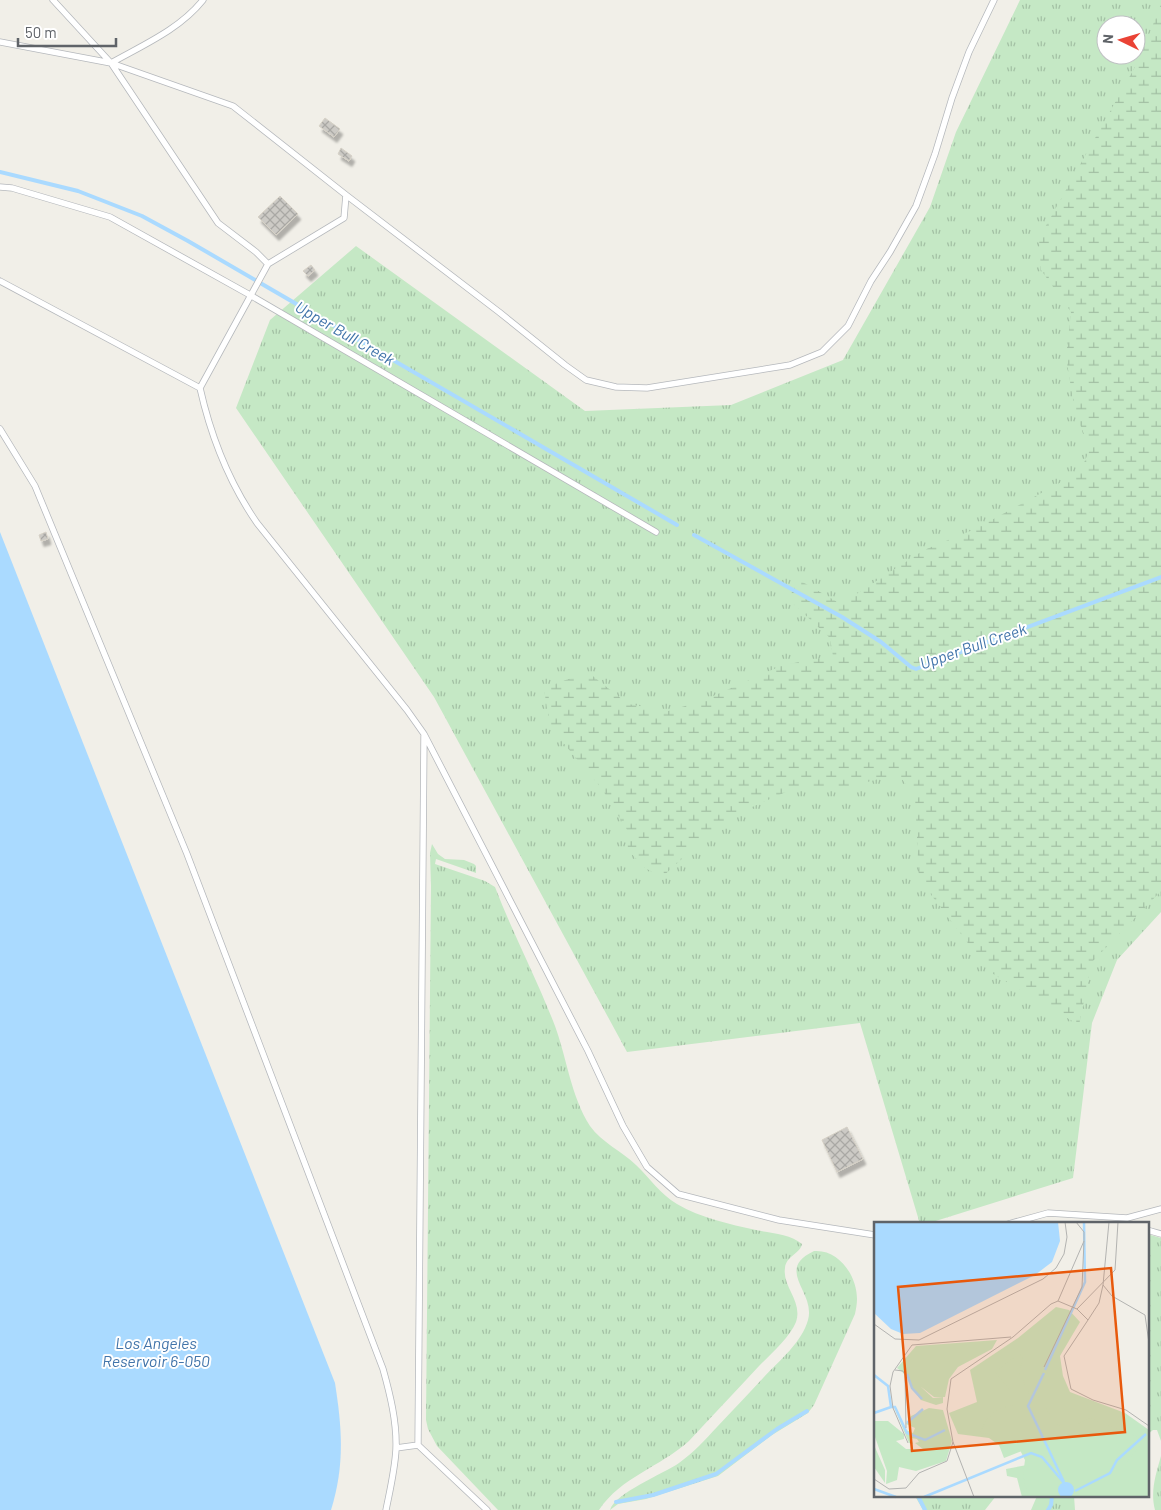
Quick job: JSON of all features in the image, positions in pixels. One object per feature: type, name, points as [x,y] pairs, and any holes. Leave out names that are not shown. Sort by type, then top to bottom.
[{"type":"lane","points":[[53,0],[111,63],[218,222],[268,264]]},
{"type":"lane","points":[[111,63],[162,35],[195,10],[203,0]]},
{"type":"lane","points":[[0,42],[111,63],[233,106],[499,312],[565,366],[586,380],[616,387],[647,388],[790,364],[822,352],[848,326],[871,281],[916,206],[936,154],[955,89],[994,0]]},
{"type":"lane","points":[[0,187],[12,188],[110,217],[252,292],[656,532]]},
{"type":"lane","points":[[346,195],[344,218],[268,264],[200,388],[215,444],[241,501],[256,523],[407,710],[424,734],[588,1051],[623,1126],[648,1167],[678,1194],[779,1220],[874,1235]]},
{"type":"lane","points":[[0,281],[200,388]]},
{"type":"lane","points":[[0,428],[35,486],[187,854],[383,1368],[393,1412],[396,1448],[392,1483],[386,1510]]},
{"type":"lane","points":[[424,734],[418,1445],[487,1510]]},
{"type":"lane","points":[[1015,1222],[1048,1213],[1129,1221],[1161,1208]]},
{"type":"lane","points":[[1148,1230],[1161,1234]]},
{"type":"lane","points":[[396,1448],[418,1445]]},
{"type":"green space","points":[[1020,0],[1161,0],[1161,912],[1117,960],[1092,1023],[1073,1178],[932,1222],[919,1222],[860,1023],[627,1052],[434,697],[236,408],[270,320],[356,246],[585,411],[731,405],[843,360],[930,207],[956,132]]},
{"type":"green space","points":[[1161,4],[1161,891],[1092,962],[1079,1025],[990,972],[919,879],[915,796],[898,774],[848,787],[795,788],[727,818],[662,877],[645,868],[628,850],[627,830],[602,789],[550,727],[544,689],[559,682],[589,673],[628,704],[668,711],[702,701],[783,665],[833,656],[830,638],[788,599],[799,580],[841,604],[924,550],[975,529],[1080,472],[1090,449],[1075,412],[1066,357],[1071,312],[1041,270],[1039,238],[1136,65],[1146,65],[1146,43]]},
{"type":"green space","points":[[432,844],[438,854],[445,859],[464,860],[474,864],[476,866],[476,873],[436,859],[435,864],[485,881],[495,887],[555,1026],[578,1102],[595,1132],[630,1160],[660,1191],[677,1204],[715,1220],[786,1236],[802,1244],[788,1261],[785,1268],[786,1282],[797,1307],[796,1322],[789,1334],[689,1441],[618,1489],[599,1510],[498,1510],[437,1446],[428,1429],[426,1420],[430,853]]},
{"type":"green space","points":[[1148,1234],[1161,1238],[1161,1441],[1157,1430],[1153,1430],[1148,1434]]},
{"type":"green space","points":[[814,1251],[831,1254],[839,1259],[850,1273],[854,1282],[857,1301],[855,1314],[814,1405],[808,1413],[772,1435],[718,1476],[646,1499],[618,1504],[610,1510],[621,1497],[640,1484],[679,1463],[694,1451],[796,1343],[805,1328],[809,1310],[799,1282],[797,1266],[803,1258]]},
{"type":"green space","points":[[1161,1456],[1161,1510],[1155,1510],[1153,1489]]},
{"type":"green space","points":[[916,1498],[994,1498],[985,1510],[923,1510]]},
{"type":"green space","points":[[1036,1498],[1074,1498],[1075,1510],[1031,1510]]},
{"type":"water","name":"Los Angeles Reservoir 6-050","points":[[0,532],[335,1383],[341,1446],[339,1478],[331,1510],[0,1510]]},
{"type":"building","points":[[325,118],[340,129],[334,137],[319,126]]},
{"type":"building","points":[[341,148],[352,156],[349,161],[338,154]]},
{"type":"building","points":[[280,196],[298,214],[276,235],[258,217]]},
{"type":"building","points":[[311,265],[315,270],[308,276],[303,271]]},
{"type":"building","points":[[46,532],[48,539],[41,541],[39,535]]},
{"type":"building","points":[[847,1127],[863,1159],[837,1172],[822,1140]]},
{"type":"waterway","name":"Upper Bull Creek","points":[[0,172],[78,191],[142,216],[677,525]]},
{"type":"waterway","name":"Upper Bull Creek","points":[[694,535],[842,617],[881,642],[916,669],[1161,577]]},
{"type":"waterway","points":[[616,1502],[653,1495],[716,1474],[777,1429],[807,1411]]},
{"type":"waterway","points":[[919,1498],[925,1510]]},
{"type":"waterway","points":[[1048,1510],[1052,1498]]}]
